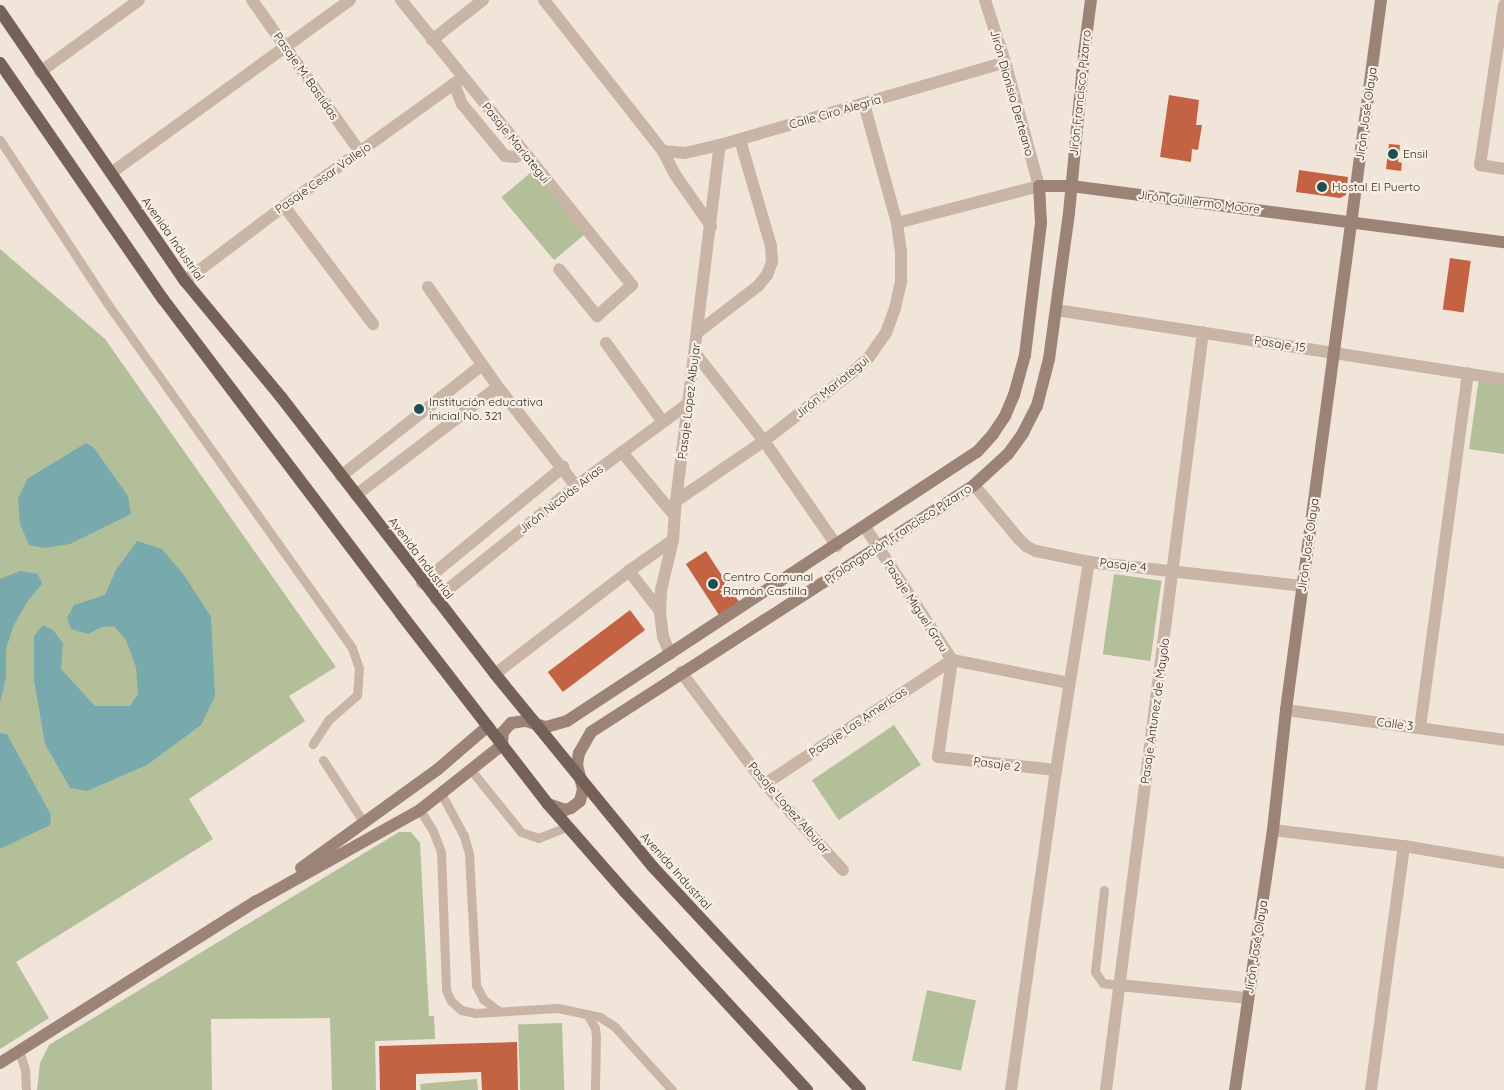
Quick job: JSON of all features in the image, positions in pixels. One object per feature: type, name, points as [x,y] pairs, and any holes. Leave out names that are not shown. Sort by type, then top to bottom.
[{"type":"main road","name":"Jirón Francisco Pizarro","points":[[1071,186],[1091,0]]},
{"type":"main road","name":"Jirón José Olaya","points":[[1235,1090],[1273,830],[1302,586],[1381,0]]},
{"type":"main road","name":"Avenida Industrial","points":[[0,11],[185,281],[281,397],[422,583],[582,783],[652,867],[860,1090]]},
{"type":"main road","points":[[0,63],[164,299],[548,804],[806,1090]]},
{"type":"main road","name":"Jirón Guillermo Moore","points":[[1039,186],[1071,186],[1504,242]]},
{"type":"main road","name":"Prolongación Francisco Pizarro","points":[[502,745],[503,732],[511,723],[526,721],[536,725],[556,726],[567,721],[837,546],[977,452],[993,434],[1005,416],[1014,395],[1025,355],[1041,222],[1039,186]]},
{"type":"main road","name":"Prolongación Francisco Pizarro","points":[[548,804],[559,809],[571,808],[580,800],[582,783],[577,765],[579,752],[591,732],[974,485],[1008,454],[1023,433],[1037,406],[1049,359],[1071,186]]},
{"type":"main road","points":[[255,902],[437,770],[488,726]]},
{"type":"main road","points":[[0,1063],[255,902],[420,810],[502,745]]},
{"type":"street","points":[[40,72],[139,0]]},
{"type":"street","name":"Pasaje M. Bastidas","points":[[252,0],[360,152]]},
{"type":"street","points":[[111,173],[350,0]]},
{"type":"street","name":"Pasaje Mariategui","points":[[401,0],[432,40],[458,81],[523,152],[632,285],[596,316],[560,269]]},
{"type":"street","points":[[432,40],[483,0]]},
{"type":"street","points":[[544,0],[664,151],[674,173],[711,226]]},
{"type":"street","name":"Jirón Dionisio Derteano","points":[[985,0],[1005,62],[1039,186]]},
{"type":"street","points":[[1504,5],[1501,46],[1480,165],[1504,169]]},
{"type":"street","name":"Calle Ciro Alegría","points":[[664,151],[685,153],[740,140],[1005,62]]},
{"type":"street","name":"Pasaje Cesar Vallejo","points":[[185,281],[284,206],[458,81]]},
{"type":"street","name":"Jirón Mariategui","points":[[676,501],[764,441],[854,371],[869,357],[886,333],[895,308],[901,281],[901,252],[897,223],[864,104]]},
{"type":"street","points":[[698,332],[758,286],[767,275],[772,262],[771,246],[740,140]]},
{"type":"street","name":"Pasaje Lopez Albujar","points":[[670,654],[663,637],[660,611],[661,590],[673,540],[674,515],[720,145]]},
{"type":"street","name":"Jirón Guillermo Moore","points":[[897,223],[1039,186]]},
{"type":"street","points":[[284,206],[373,324]]},
{"type":"street","points":[[428,287],[498,387],[563,467],[576,486]]},
{"type":"street","name":"Pasaje 15","points":[[1056,310],[1504,379]]},
{"type":"street","name":"Pasaje Antunez de Mayolo","points":[[1106,1090],[1174,571],[1203,332]]},
{"type":"street","points":[[606,343],[663,422]]},
{"type":"street","points":[[695,353],[764,441],[837,546]]},
{"type":"street","points":[[341,476],[482,365]]},
{"type":"street","points":[[1420,728],[1468,373]]},
{"type":"street","points":[[356,495],[498,387]]},
{"type":"street","name":"Jirón Nicolás Arias","points":[[436,600],[576,486],[689,403]]},
{"type":"street","points":[[622,452],[674,515]]},
{"type":"street","name":"Jirón Nicolás Arias","points":[[422,583],[563,467]]},
{"type":"street","name":"Pasaje 4","points":[[974,485],[1026,546],[1036,551],[1089,562],[1302,586]]},
{"type":"street","name":"Pasaje Miguel Grau","points":[[865,527],[952,660],[1069,683]]},
{"type":"street","points":[[495,674],[629,571],[673,540]]},
{"type":"street","points":[[1011,1090],[1056,770],[1089,562]]},
{"type":"street","points":[[629,571],[660,611]]},
{"type":"street","name":"Pasaje 2","points":[[952,660],[938,757],[1056,770]]},
{"type":"street","name":"Pasaje Las Americas","points":[[765,784],[952,660]]},
{"type":"street","name":"Pasaje Lopez Albujar","points":[[682,672],[765,784],[843,870]]},
{"type":"street","name":"Calle 3","points":[[1286,710],[1504,740]]},
{"type":"street","points":[[1273,830],[1404,846],[1504,863]]},
{"type":"street","points":[[1371,1090],[1404,846]]},
{"type":"street","points":[[1119,986],[1248,998]]},
{"type":"lane","points":[[0,140],[107,303],[352,648],[358,668],[357,694],[329,719],[313,744]]},
{"type":"lane","points":[[323,760],[364,823]]},
{"type":"lane","points":[[471,770],[521,832],[538,838],[567,827]]},
{"type":"lane","points":[[441,793],[464,836],[469,854],[476,985],[483,999],[497,1010]]},
{"type":"lane","points":[[420,810],[433,830],[441,852],[448,996],[456,1006],[468,1012],[558,1008],[600,1017],[614,1026],[672,1090]]},
{"type":"lane","points":[[1104,890],[1095,972],[1103,982],[1119,986]]},
{"type":"lane","points":[[587,1014],[595,1028],[596,1036],[595,1090]]},
{"type":"lane","points":[[19,1051],[25,1070],[26,1090]]},
{"type":"green space","points":[[535,169],[588,232],[554,260],[501,197]]},
{"type":"green space","points":[[0,249],[105,339],[336,667],[289,696],[305,721],[189,799],[213,839],[16,962],[49,1018],[0,1049]]},
{"type":"green space","points":[[1479,378],[1504,381],[1504,454],[1469,449]]},
{"type":"green space","points":[[1114,574],[1162,581],[1150,661],[1103,654]]},
{"type":"green space","points":[[894,725],[921,765],[839,820],[812,780]]},
{"type":"green space","points":[[399,832],[411,832],[420,843],[429,1016],[434,1016],[435,1039],[375,1041],[376,1090],[332,1090],[330,1018],[211,1019],[212,1090],[37,1090],[40,1063],[49,1045]]},
{"type":"green space","points":[[927,990],[976,1000],[961,1071],[912,1060]]},
{"type":"green space","points":[[562,1023],[564,1090],[520,1090],[518,1025]]},
{"type":"green space","points":[[477,1079],[478,1090],[421,1090],[420,1084]]},
{"type":"water","points":[[86,443],[94,448],[128,496],[131,514],[70,544],[44,548],[29,545],[20,524],[18,499],[27,479]]},
{"type":"water","points":[[137,541],[162,549],[184,575],[211,617],[215,696],[201,725],[147,765],[87,791],[70,788],[45,744],[34,680],[34,636],[43,625],[53,630],[63,643],[61,669],[95,706],[130,706],[138,694],[136,667],[126,640],[114,626],[102,627],[88,634],[71,629],[67,618],[74,605],[105,595],[116,570]]},
{"type":"water","points":[[20,571],[38,574],[42,584],[27,602],[13,627],[6,649],[6,678],[0,702],[0,579]]},
{"type":"water","points":[[0,733],[7,734],[51,815],[50,825],[0,849]]},
{"type":"building","points":[[1169,95],[1199,100],[1196,125],[1202,125],[1198,150],[1192,149],[1191,162],[1160,157]]},
{"type":"building","name":"Ensil","points":[[1389,144],[1400,145],[1398,162],[1402,163],[1401,171],[1386,169]]},
{"type":"building","name":"Hostal El Puerto","points":[[1299,170],[1348,177],[1346,195],[1340,198],[1296,192]]},
{"type":"building","points":[[1450,258],[1471,261],[1464,312],[1443,309]]},
{"type":"building","name":"Centro Comunal Ramón Castilla","points":[[706,551],[740,603],[720,616],[686,564]]},
{"type":"building","points":[[630,610],[645,630],[563,692],[548,672]]},
{"type":"building","points":[[517,1042],[518,1090],[482,1090],[481,1072],[416,1074],[416,1090],[380,1090],[379,1046]]},
{"type":"place","name":"Ensil","points":[[1393,154]]},
{"type":"place","name":"Hostal El Puerto","points":[[1322,187]]},
{"type":"place","name":"Institución educativa inicial No. 321","points":[[419,409]]},
{"type":"place","name":"Centro Comunal Ramón Castilla","points":[[713,584]]}]
